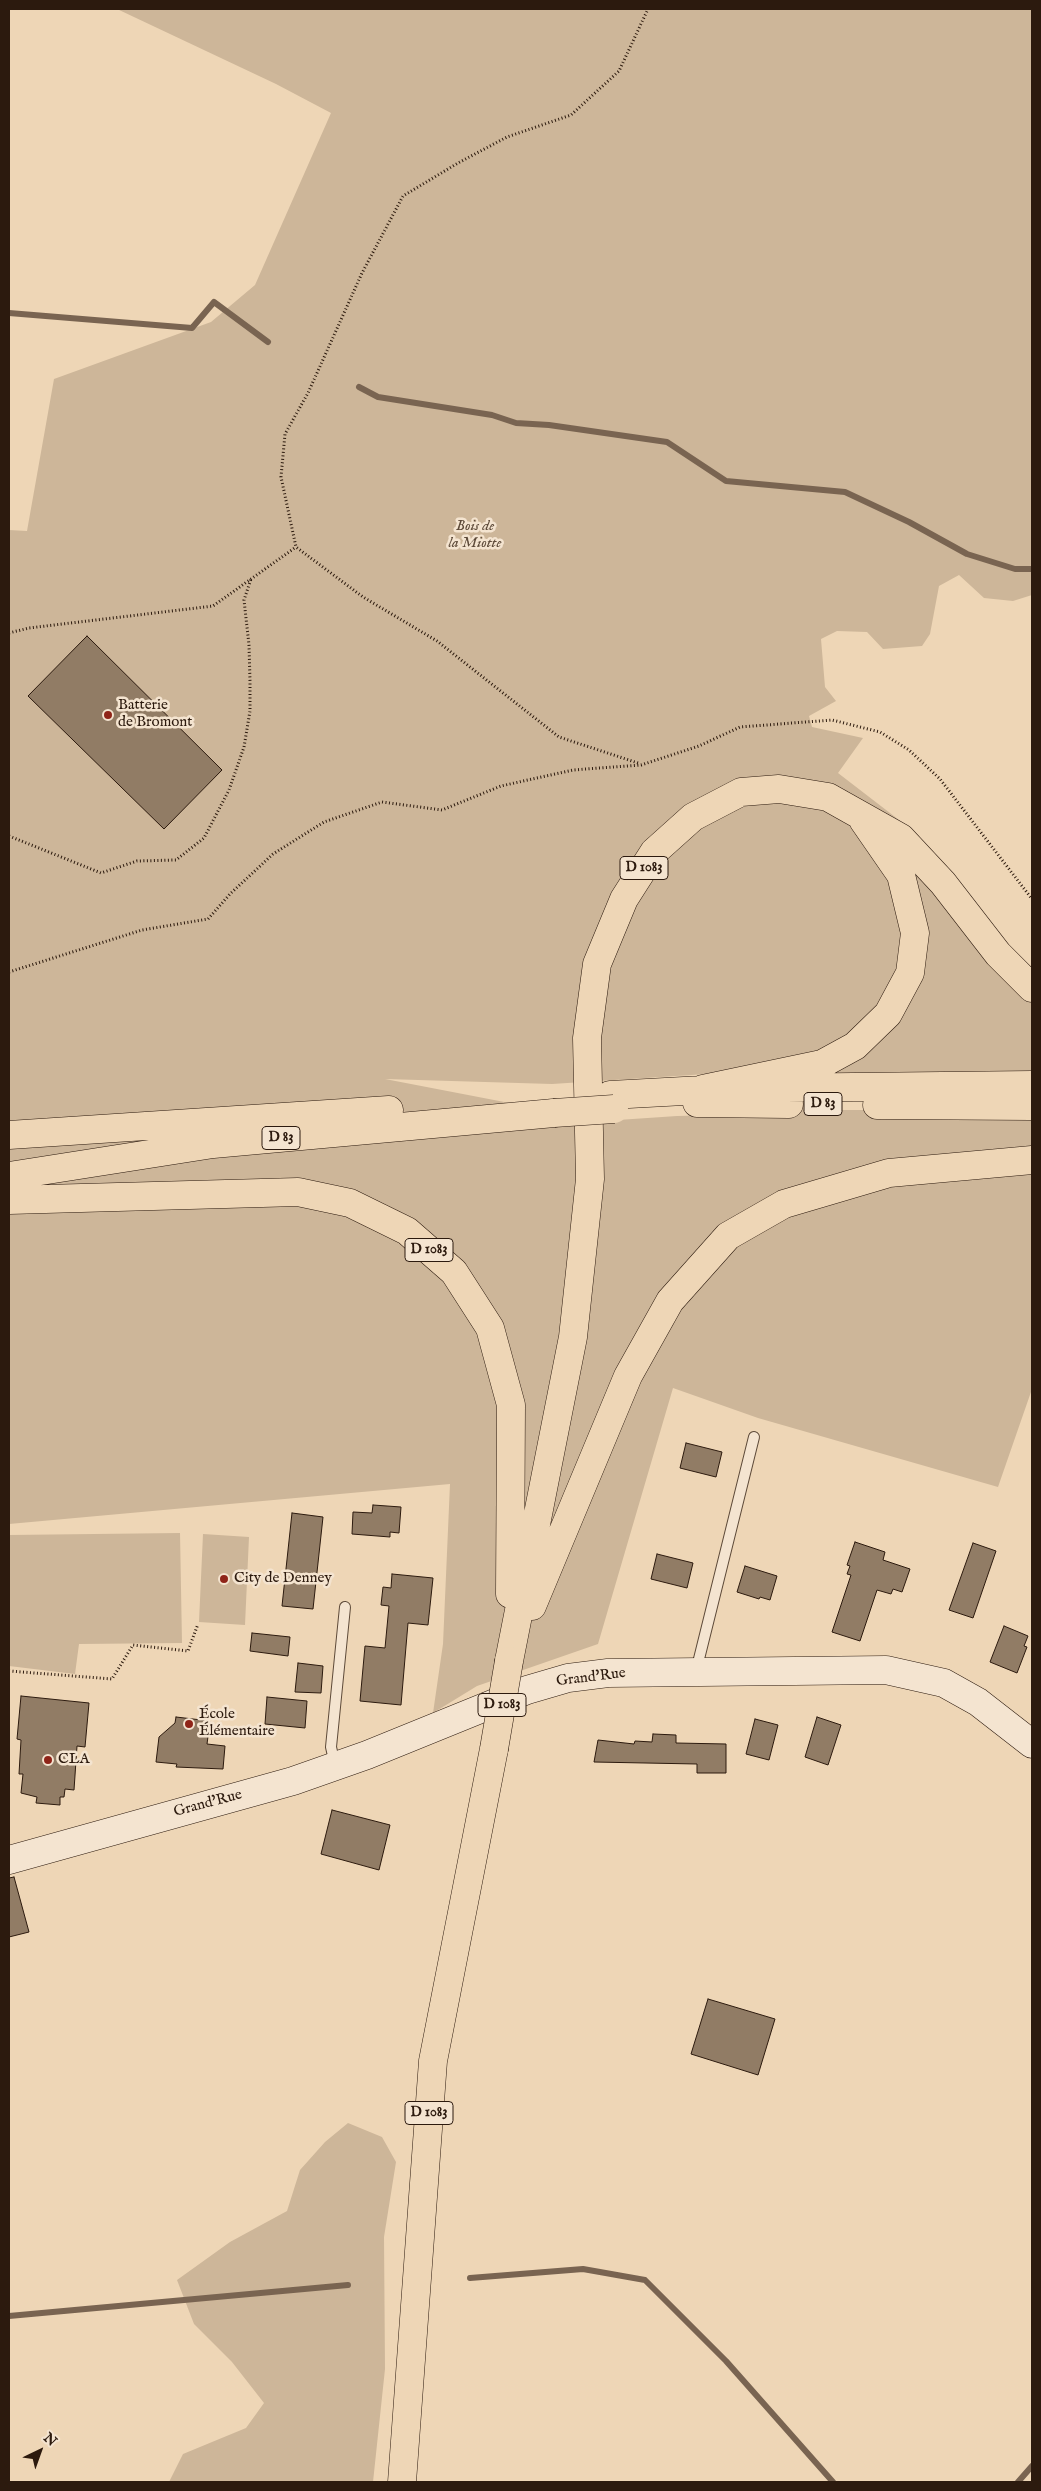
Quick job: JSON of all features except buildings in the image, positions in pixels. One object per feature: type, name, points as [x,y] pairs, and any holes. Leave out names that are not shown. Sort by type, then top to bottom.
[{"type":"main road","name":"D 1083","points":[[402,2482],[433,2061],[573,1337],[590,1179],[587,1038],[598,964],[624,899],[654,852],[693,817],[741,792],[779,789],[828,797],[901,838],[943,883],[998,954],[1032,988]]},
{"type":"main road","name":"D 1083","points":[[703,1089],[822,1064],[856,1046],[888,1014],[910,974],[915,932],[900,875],[859,813]]},
{"type":"main road","name":"D 83","points":[[9,1176],[213,1144],[612,1102],[703,1089],[1032,1085]]},
{"type":"main road","name":"D 83","points":[[612,1102],[1032,1106]]},
{"type":"main road","name":"D 83","points":[[9,1135],[554,1107]]},
{"type":"main road","name":"D 1083","points":[[509,1661],[628,1376],[670,1301],[728,1236],[784,1204],[889,1173],[1032,1160]]},
{"type":"main road","name":"D 1083","points":[[9,1200],[298,1192],[350,1203],[406,1231],[454,1272],[490,1328],[511,1405],[509,1661]]},
{"type":"street","name":"Grand'Rue","points":[[9,1860],[293,1781],[336,1766],[527,1690],[568,1678],[608,1673],[886,1670],[944,1683],[978,1702],[1032,1744]]},
{"type":"lane","points":[[695,1672],[754,1436]]},
{"type":"lane","points":[[336,1766],[331,1747],[345,1607]]},
{"type":"path","points":[[641,764],[559,737],[438,641],[363,597],[296,547],[281,477],[285,434],[308,393],[362,273],[404,196],[458,163],[507,138],[571,115],[619,71],[648,9]]},
{"type":"path","points":[[9,633],[29,628],[213,606],[296,547]]},
{"type":"path","points":[[9,836],[101,873],[137,861],[176,860],[204,838],[229,790],[244,747],[250,711],[250,645],[244,600],[251,579]]},
{"type":"path","points":[[9,972],[142,930],[208,919],[230,894],[273,854],[324,822],[382,802],[442,810],[510,784],[574,770],[641,764],[699,746],[740,726],[832,720],[880,732],[909,750],[940,779],[1032,899]]},
{"type":"path","points":[[9,1671],[112,1679],[133,1645],[188,1651],[198,1624]]},
{"type":"green space","name":"Bois de la Miotte","points":[[117,9],[1032,9],[1032,595],[1013,601],[984,598],[959,575],[939,586],[930,634],[922,646],[883,649],[867,632],[837,631],[821,639],[825,687],[836,701],[809,716],[812,727],[863,738],[838,773],[903,823],[1009,950],[1032,967],[1032,1072],[850,1074],[756,1068],[707,1074],[552,1084],[385,1079],[603,1121],[677,1116],[768,1114],[781,1110],[1032,1110],[1032,1389],[998,1487],[758,1418],[673,1388],[598,1644],[477,1686],[433,1713],[443,1644],[450,1484],[9,1524],[9,530],[27,531],[54,379],[211,322],[255,285],[331,113],[276,84]]},
{"type":"green space","points":[[180,1533],[182,1643],[79,1644],[75,1674],[9,1666],[9,1535]]},
{"type":"green space","name":"City de Denney","points":[[203,1534],[249,1537],[245,1625],[199,1622]]},
{"type":"green space","points":[[348,2123],[382,2137],[396,2162],[384,2237],[385,2369],[373,2482],[169,2482],[183,2454],[246,2428],[264,2403],[232,2362],[194,2324],[177,2280],[230,2242],[287,2211],[300,2170],[325,2142]]},
{"type":"waterway","points":[[9,313],[192,328],[214,302],[268,342]]},
{"type":"waterway","points":[[359,387],[378,397],[492,415],[516,423],[549,425],[667,442],[726,481],[845,492],[909,522],[967,554],[1015,569],[1032,569]]},
{"type":"waterway","points":[[470,2278],[583,2269],[645,2280],[726,2361],[833,2482]]},
{"type":"waterway","points":[[9,2316],[348,2285]]},
{"type":"waterway","points":[[1018,2482],[1032,2466]]},
{"type":"place","name":"Batterie de Bromont","points":[[108,715]]},
{"type":"place","name":"City de Denney","points":[[224,1579]]},
{"type":"place","name":"École Élémentaire","points":[[189,1724]]},
{"type":"place","name":"CLA","points":[[48,1760]]}]
